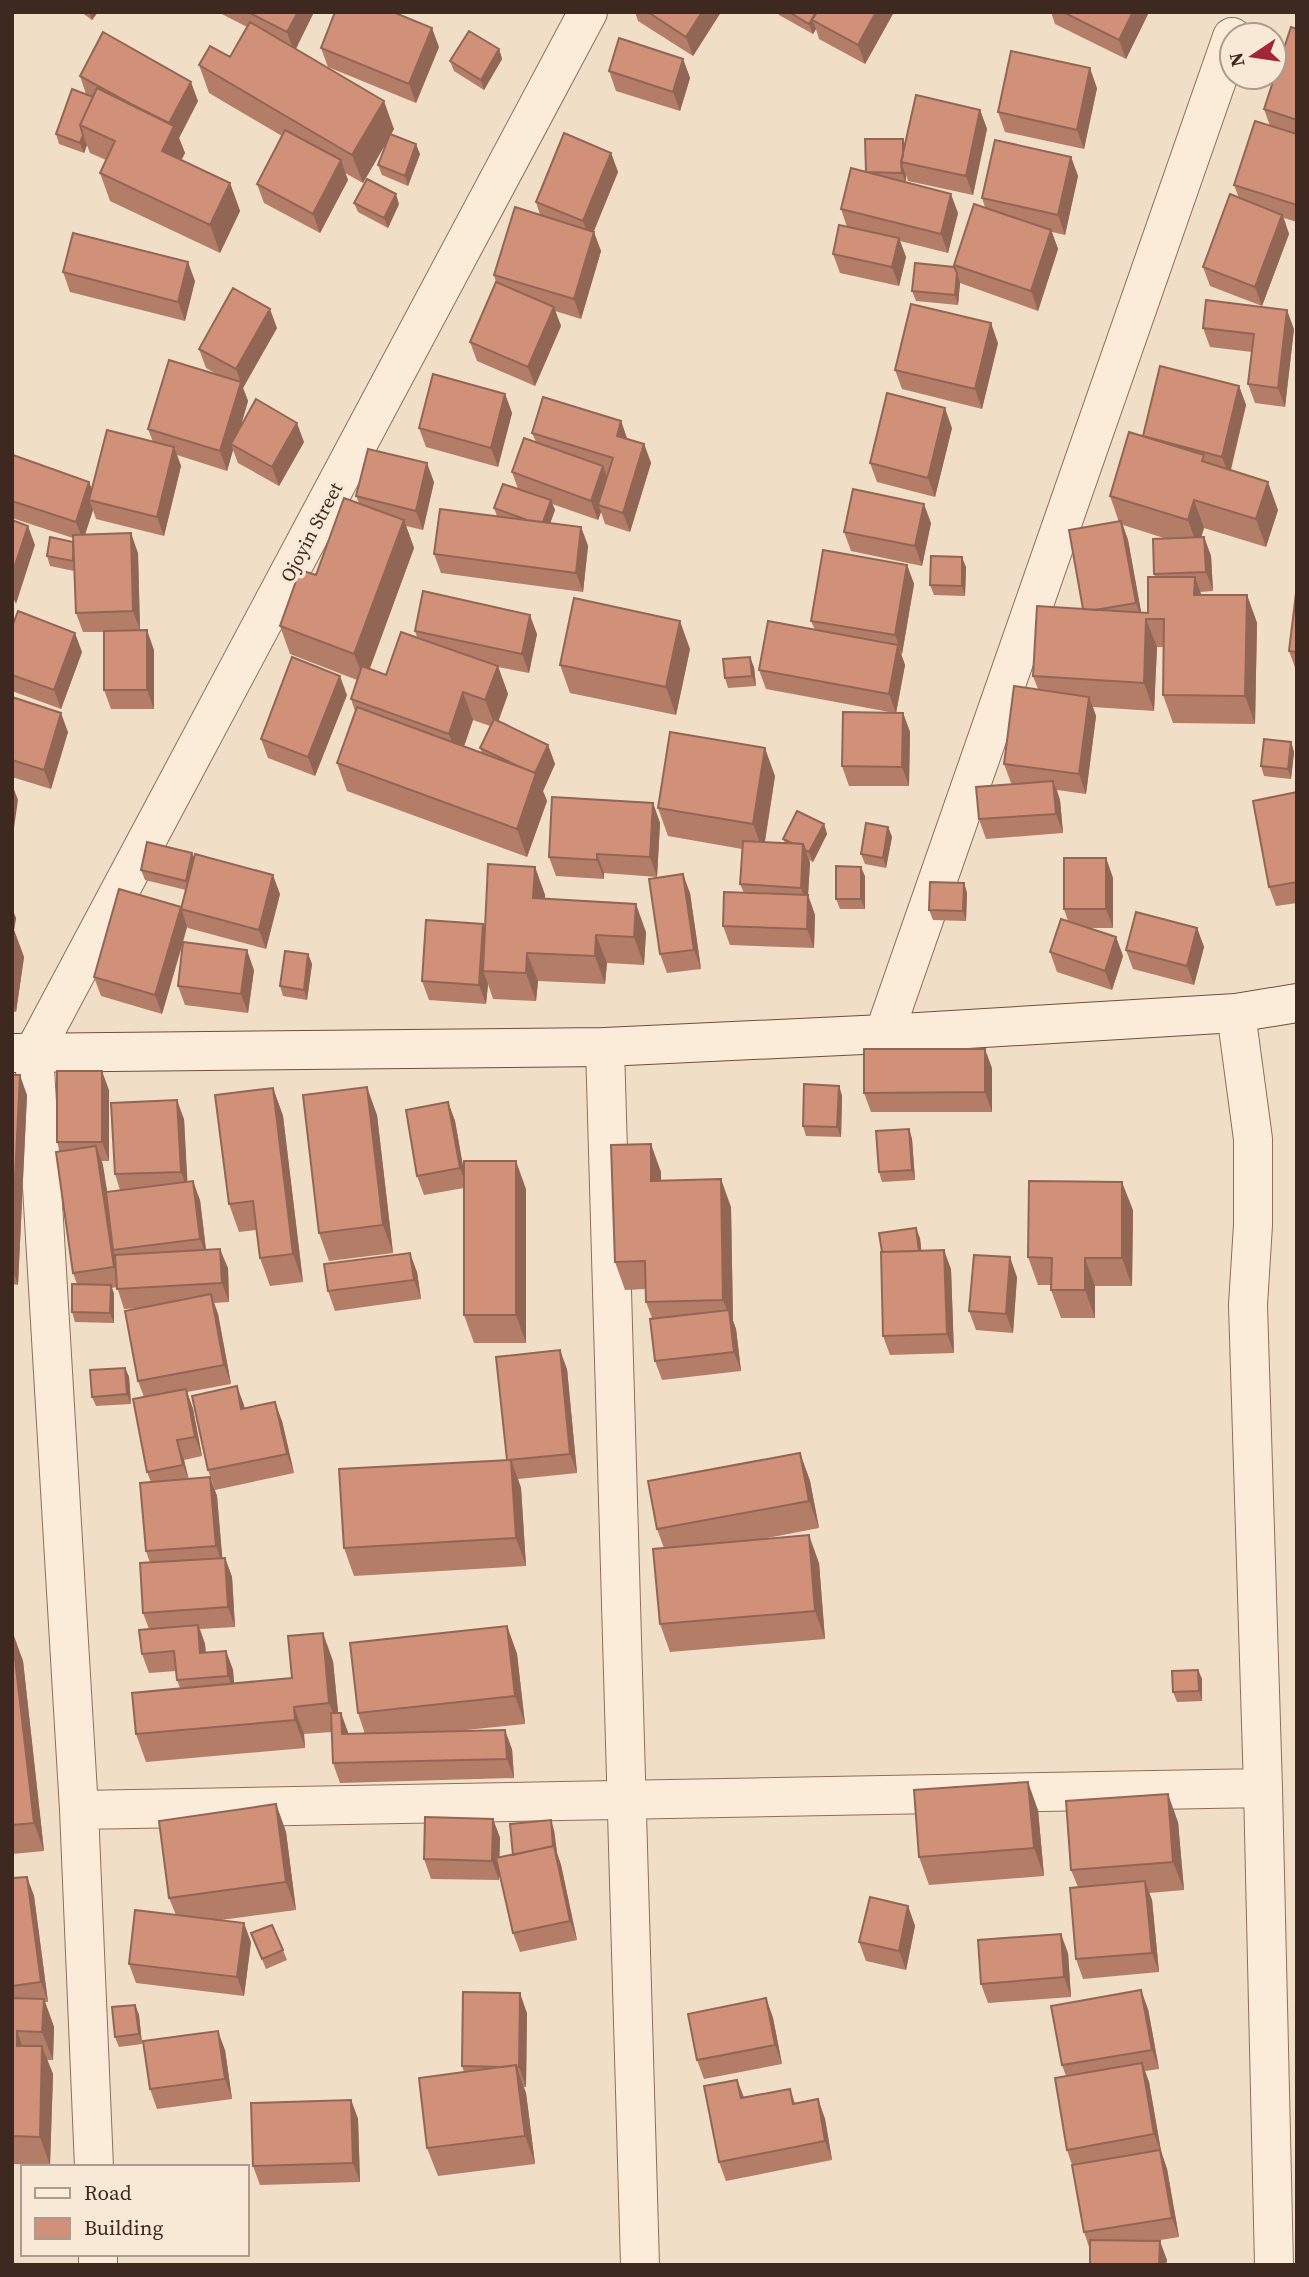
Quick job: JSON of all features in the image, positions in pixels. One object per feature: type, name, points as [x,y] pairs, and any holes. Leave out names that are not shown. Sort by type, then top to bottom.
[{"type":"street","name":"Ojoyin Street","points":[[23,1053],[588,12]]},
{"type":"street","points":[[884,1034],[1218,76]]},
{"type":"street","points":[[94,2165],[79,1810],[23,1053],[606,1047],[1236,1013],[1297,1003]]},
{"type":"street","points":[[1236,1013],[1253,1139],[1253,1225],[1248,1305],[1274,2265]]},
{"type":"street","points":[[606,1047],[640,2265]]},
{"type":"street","points":[[79,1810],[1263,1788]]},
{"type":"building","points":[[248,12],[298,12],[287,32]]},
{"type":"building","points":[[335,12],[393,12],[432,28],[409,84],[321,48]]},
{"type":"building","points":[[648,12],[702,12],[686,37]]},
{"type":"building","points":[[789,12],[816,12],[809,24]]},
{"type":"building","points":[[817,12],[876,12],[858,45],[812,20]]},
{"type":"building","points":[[1063,12],[1133,12],[1119,40]]},
{"type":"building","points":[[250,22],[384,101],[352,155],[199,65],[210,46],[230,57]]},
{"type":"building","points":[[1291,27],[1297,29],[1297,120],[1264,109],[1270,91],[1288,91],[1288,36]]},
{"type":"building","points":[[469,31],[499,49],[481,80],[450,61]]},
{"type":"building","points":[[103,32],[191,82],[169,123],[80,76]]},
{"type":"building","points":[[619,38],[683,59],[673,92],[609,71]]},
{"type":"building","points":[[1011,51],[1090,68],[1077,130],[998,112]]},
{"type":"building","points":[[97,88],[174,126],[162,151],[230,183],[210,225],[100,173],[115,141],[80,125]]},
{"type":"building","points":[[72,89],[93,97],[80,125],[83,135],[80,143],[56,134]]},
{"type":"building","points":[[916,95],[980,110],[966,176],[901,162]]},
{"type":"building","points":[[1255,121],[1297,134],[1297,205],[1234,185]]},
{"type":"building","points":[[285,130],[341,160],[313,214],[257,184]]},
{"type":"building","points":[[564,133],[611,153],[583,221],[536,202]]},
{"type":"building","points":[[390,134],[416,144],[405,176],[378,165]]},
{"type":"building","points":[[865,139],[903,139],[902,173],[866,172]]},
{"type":"building","points":[[995,140],[1071,157],[1058,215],[982,198]]},
{"type":"building","points":[[851,168],[951,194],[941,234],[841,209]]},
{"type":"building","points":[[367,179],[396,194],[384,218],[354,203]]},
{"type":"building","points":[[1230,194],[1282,215],[1255,287],[1203,267]]},
{"type":"building","points":[[974,204],[1051,230],[1031,291],[954,265]]},
{"type":"building","points":[[515,207],[594,232],[574,299],[494,275]]},
{"type":"building","points":[[839,225],[899,238],[892,267],[833,254]]},
{"type":"building","points":[[73,233],[188,262],[178,302],[63,272]]},
{"type":"building","points":[[915,263],[954,267],[957,273],[955,295],[912,291]]},
{"type":"building","points":[[496,282],[554,307],[528,367],[470,342]]},
{"type":"building","points":[[233,288],[270,309],[236,369],[199,349]]},
{"type":"building","points":[[1206,300],[1287,310],[1278,388],[1248,384],[1254,334],[1203,328]]},
{"type":"building","points":[[911,304],[991,323],[975,389],[895,370]]},
{"type":"building","points":[[169,360],[241,382],[220,451],[148,429]]},
{"type":"building","points":[[1160,366],[1239,386],[1222,457],[1143,436]]},
{"type":"building","points":[[433,374],[505,394],[491,448],[419,428]]},
{"type":"building","points":[[887,393],[945,408],[928,478],[870,463]]},
{"type":"building","points":[[543,397],[621,421],[617,436],[644,444],[623,513],[598,505],[613,458],[532,433]]},
{"type":"building","points":[[256,399],[297,423],[272,467],[231,444]]},
{"type":"building","points":[[107,430],[174,447],[157,517],[89,500]]},
{"type":"building","points":[[1129,432],[1204,455],[1202,461],[1268,482],[1256,519],[1194,500],[1188,520],[1110,496]]},
{"type":"building","points":[[524,438],[603,466],[591,501],[512,472]]},
{"type":"building","points":[[368,449],[427,463],[416,511],[356,496]]},
{"type":"building","points":[[13,455],[89,482],[76,522],[12,501]]},
{"type":"building","points":[[503,484],[551,500],[543,522],[527,520],[494,508]]},
{"type":"building","points":[[853,489],[924,504],[915,546],[844,532]]},
{"type":"building","points":[[344,498],[404,520],[354,654],[280,626],[300,570],[316,575]]},
{"type":"building","points":[[440,509],[581,527],[576,573],[434,554]]},
{"type":"building","points":[[12,520],[28,526],[12,574]]},
{"type":"building","points":[[1121,521],[1136,603],[1095,610],[1083,609],[1069,530]]},
{"type":"building","points":[[131,533],[133,611],[76,613],[73,535]]},
{"type":"building","points":[[50,537],[73,542],[73,561],[47,556]]},
{"type":"building","points":[[1204,537],[1206,572],[1154,574],[1153,539]]},
{"type":"building","points":[[823,550],[907,565],[895,635],[811,621]]},
{"type":"building","points":[[931,556],[962,557],[962,586],[930,585]]},
{"type":"building","points":[[1148,577],[1195,577],[1194,595],[1247,595],[1245,696],[1163,695],[1164,619],[1146,619],[1144,683],[1033,676],[1037,606],[1148,613]]},
{"type":"building","points":[[1297,585],[1297,652],[1289,651]]},
{"type":"building","points":[[423,591],[530,615],[522,654],[415,631]]},
{"type":"building","points":[[574,598],[680,621],[666,687],[560,665]]},
{"type":"building","points":[[18,611],[75,633],[54,690],[12,675],[12,627]]},
{"type":"building","points":[[768,621],[898,645],[889,694],[759,670]]},
{"type":"building","points":[[147,630],[147,690],[104,690],[104,631]]},
{"type":"building","points":[[401,632],[498,666],[485,700],[463,692],[449,734],[351,699],[362,666],[386,675]]},
{"type":"building","points":[[292,657],[340,676],[308,757],[261,739]]},
{"type":"building","points":[[750,657],[752,676],[725,678],[723,659]]},
{"type":"building","points":[[1014,686],[1089,697],[1079,774],[1004,764]]},
{"type":"building","points":[[12,697],[61,713],[44,770],[12,760]]},
{"type":"building","points":[[357,707],[536,773],[517,829],[337,763]]},
{"type":"building","points":[[843,712],[903,713],[902,767],[842,766]]},
{"type":"building","points":[[494,719],[548,745],[535,773],[480,748]]},
{"type":"building","points":[[670,732],[765,748],[753,824],[658,808]]},
{"type":"building","points":[[1264,739],[1291,742],[1288,769],[1261,766]]},
{"type":"building","points":[[1053,781],[1056,814],[979,819],[976,787]]},
{"type":"building","points":[[1297,792],[1297,882],[1269,887],[1253,801]]},
{"type":"building","points":[[552,797],[653,803],[650,857],[597,854],[597,860],[549,857]]},
{"type":"building","points":[[797,811],[824,824],[809,852],[803,844],[783,839]]},
{"type":"building","points":[[866,823],[888,827],[883,858],[861,854]]},
{"type":"building","points":[[743,841],[803,844],[801,888],[740,884]]},
{"type":"building","points":[[147,842],[192,853],[186,881],[141,870]]},
{"type":"building","points":[[195,854],[273,875],[259,930],[181,909]]},
{"type":"building","points":[[1064,858],[1106,858],[1106,909],[1064,909]]},
{"type":"building","points":[[488,864],[535,867],[533,898],[636,904],[634,937],[596,935],[595,956],[527,953],[526,973],[483,971]]},
{"type":"building","points":[[836,866],[861,867],[861,899],[836,899]]},
{"type":"building","points":[[683,874],[694,950],[660,954],[649,879]]},
{"type":"building","points":[[930,882],[964,883],[963,911],[929,910]]},
{"type":"building","points":[[119,889],[181,907],[155,995],[94,977]]},
{"type":"building","points":[[724,892],[808,895],[807,929],[723,926]]},
{"type":"building","points":[[1136,912],[1197,928],[1187,966],[1126,950]]},
{"type":"building","points":[[1061,919],[1116,937],[1105,971],[1050,952]]},
{"type":"building","points":[[426,920],[483,924],[479,985],[422,981]]},
{"type":"building","points":[[183,942],[247,950],[241,994],[178,986]]},
{"type":"building","points":[[285,951],[308,954],[304,990],[280,986]]},
{"type":"building","points":[[864,1049],[985,1049],[985,1092],[864,1093]]},
{"type":"building","points":[[57,1071],[102,1071],[102,1142],[57,1142]]},
{"type":"building","points":[[12,1075],[20,1075],[12,1242]]},
{"type":"building","points":[[804,1084],[839,1086],[837,1127],[803,1126]]},
{"type":"building","points":[[367,1087],[383,1225],[319,1233],[303,1095]]},
{"type":"building","points":[[273,1088],[293,1254],[260,1258],[253,1201],[229,1204],[215,1095]]},
{"type":"building","points":[[177,1100],[181,1172],[115,1174],[111,1103]]},
{"type":"building","points":[[448,1102],[460,1168],[417,1176],[406,1110]]},
{"type":"building","points":[[909,1129],[912,1170],[879,1172],[876,1131]]},
{"type":"building","points":[[651,1144],[651,1181],[721,1179],[723,1300],[646,1302],[645,1261],[615,1262],[611,1145]]},
{"type":"building","points":[[96,1146],[114,1267],[73,1273],[56,1152]]},
{"type":"building","points":[[464,1161],[516,1161],[516,1315],[464,1315]]},
{"type":"building","points":[[193,1181],[200,1239],[113,1250],[106,1192]]},
{"type":"building","points":[[1029,1181],[1122,1182],[1122,1258],[1085,1258],[1085,1290],[1051,1290],[1052,1258],[1028,1257]]},
{"type":"building","points":[[916,1228],[919,1251],[882,1252],[879,1233]]},
{"type":"building","points":[[220,1249],[222,1283],[117,1289],[115,1255]]},
{"type":"building","points":[[944,1250],[947,1334],[883,1336],[881,1252]]},
{"type":"building","points":[[410,1253],[414,1280],[328,1291],[324,1264]]},
{"type":"building","points":[[974,1255],[1010,1257],[1006,1314],[969,1311]]},
{"type":"building","points":[[72,1284],[111,1285],[110,1313],[72,1312]]},
{"type":"building","points":[[211,1294],[224,1365],[138,1381],[125,1311]]},
{"type":"building","points":[[729,1310],[734,1352],[655,1361],[650,1319]]},
{"type":"building","points":[[560,1350],[570,1454],[507,1460],[496,1357]]},
{"type":"building","points":[[125,1368],[127,1394],[92,1397],[90,1370]]},
{"type":"building","points":[[237,1386],[241,1409],[275,1402],[287,1454],[208,1470],[192,1396]]},
{"type":"building","points":[[186,1389],[195,1437],[177,1440],[183,1465],[147,1472],[133,1399]]},
{"type":"building","points":[[800,1453],[809,1501],[657,1529],[648,1481]]},
{"type":"building","points":[[511,1460],[516,1538],[344,1548],[339,1469]]},
{"type":"building","points":[[210,1477],[216,1546],[146,1551],[140,1483]]},
{"type":"building","points":[[809,1535],[815,1611],[660,1624],[653,1549]]},
{"type":"building","points":[[225,1558],[228,1607],[143,1613],[140,1563]]},
{"type":"building","points":[[198,1625],[200,1653],[226,1651],[228,1676],[177,1680],[174,1651],[142,1654],[139,1630]]},
{"type":"building","points":[[507,1626],[515,1696],[358,1713],[350,1643]]},
{"type":"building","points":[[12,1633],[34,1823],[12,1825]]},
{"type":"building","points":[[323,1633],[329,1703],[294,1707],[295,1720],[136,1734],[132,1693],[292,1678],[288,1636]]},
{"type":"building","points":[[1198,1670],[1199,1691],[1173,1692],[1172,1671]]},
{"type":"building","points":[[331,1713],[341,1713],[342,1734],[505,1730],[507,1759],[333,1763]]},
{"type":"building","points":[[1028,1782],[1034,1848],[919,1857],[914,1790]]},
{"type":"building","points":[[1168,1794],[1173,1862],[1071,1870],[1066,1801]]},
{"type":"building","points":[[276,1804],[286,1882],[169,1898],[159,1821]]},
{"type":"building","points":[[425,1817],[493,1819],[492,1861],[424,1859]]},
{"type":"building","points":[[551,1820],[553,1846],[513,1855],[510,1824]]},
{"type":"building","points":[[554,1846],[570,1921],[513,1933],[496,1858]]},
{"type":"building","points":[[27,1877],[41,1982],[12,1986],[12,1878]]},
{"type":"building","points":[[1145,1881],[1152,1953],[1076,1959],[1070,1888]]},
{"type":"building","points":[[870,1897],[908,1906],[899,1951],[859,1942]]},
{"type":"building","points":[[135,1910],[244,1923],[237,1977],[129,1964]]},
{"type":"building","points":[[272,1925],[283,1950],[262,1959],[251,1933]]},
{"type":"building","points":[[1061,1934],[1064,1977],[981,1984],[978,1940]]},
{"type":"building","points":[[1141,1990],[1152,2050],[1062,2065],[1051,2006]]},
{"type":"building","points":[[463,1992],[520,1993],[519,2067],[462,2066]]},
{"type":"building","points":[[12,1998],[44,1999],[42,2032],[17,2031],[17,2046],[42,2046],[40,2137],[12,2136]]},
{"type":"building","points":[[766,1998],[775,2045],[697,2060],[688,2014]]},
{"type":"building","points":[[135,2005],[139,2034],[115,2037],[112,2007]]},
{"type":"building","points":[[218,2031],[225,2079],[150,2089],[143,2041]]},
{"type":"building","points":[[1142,2063],[1154,2134],[1067,2150],[1055,2078]]},
{"type":"building","points":[[516,2065],[525,2136],[427,2148],[419,2078]]},
{"type":"building","points":[[737,2080],[741,2098],[790,2089],[793,2104],[818,2099],[825,2141],[719,2162],[704,2086]]},
{"type":"building","points":[[351,2100],[353,2163],[253,2166],[251,2103]]},
{"type":"building","points":[[1160,2150],[1172,2218],[1084,2232],[1072,2165]]},
{"type":"building","points":[[1090,2240],[1160,2241],[1159,2265],[1090,2265]]}]
